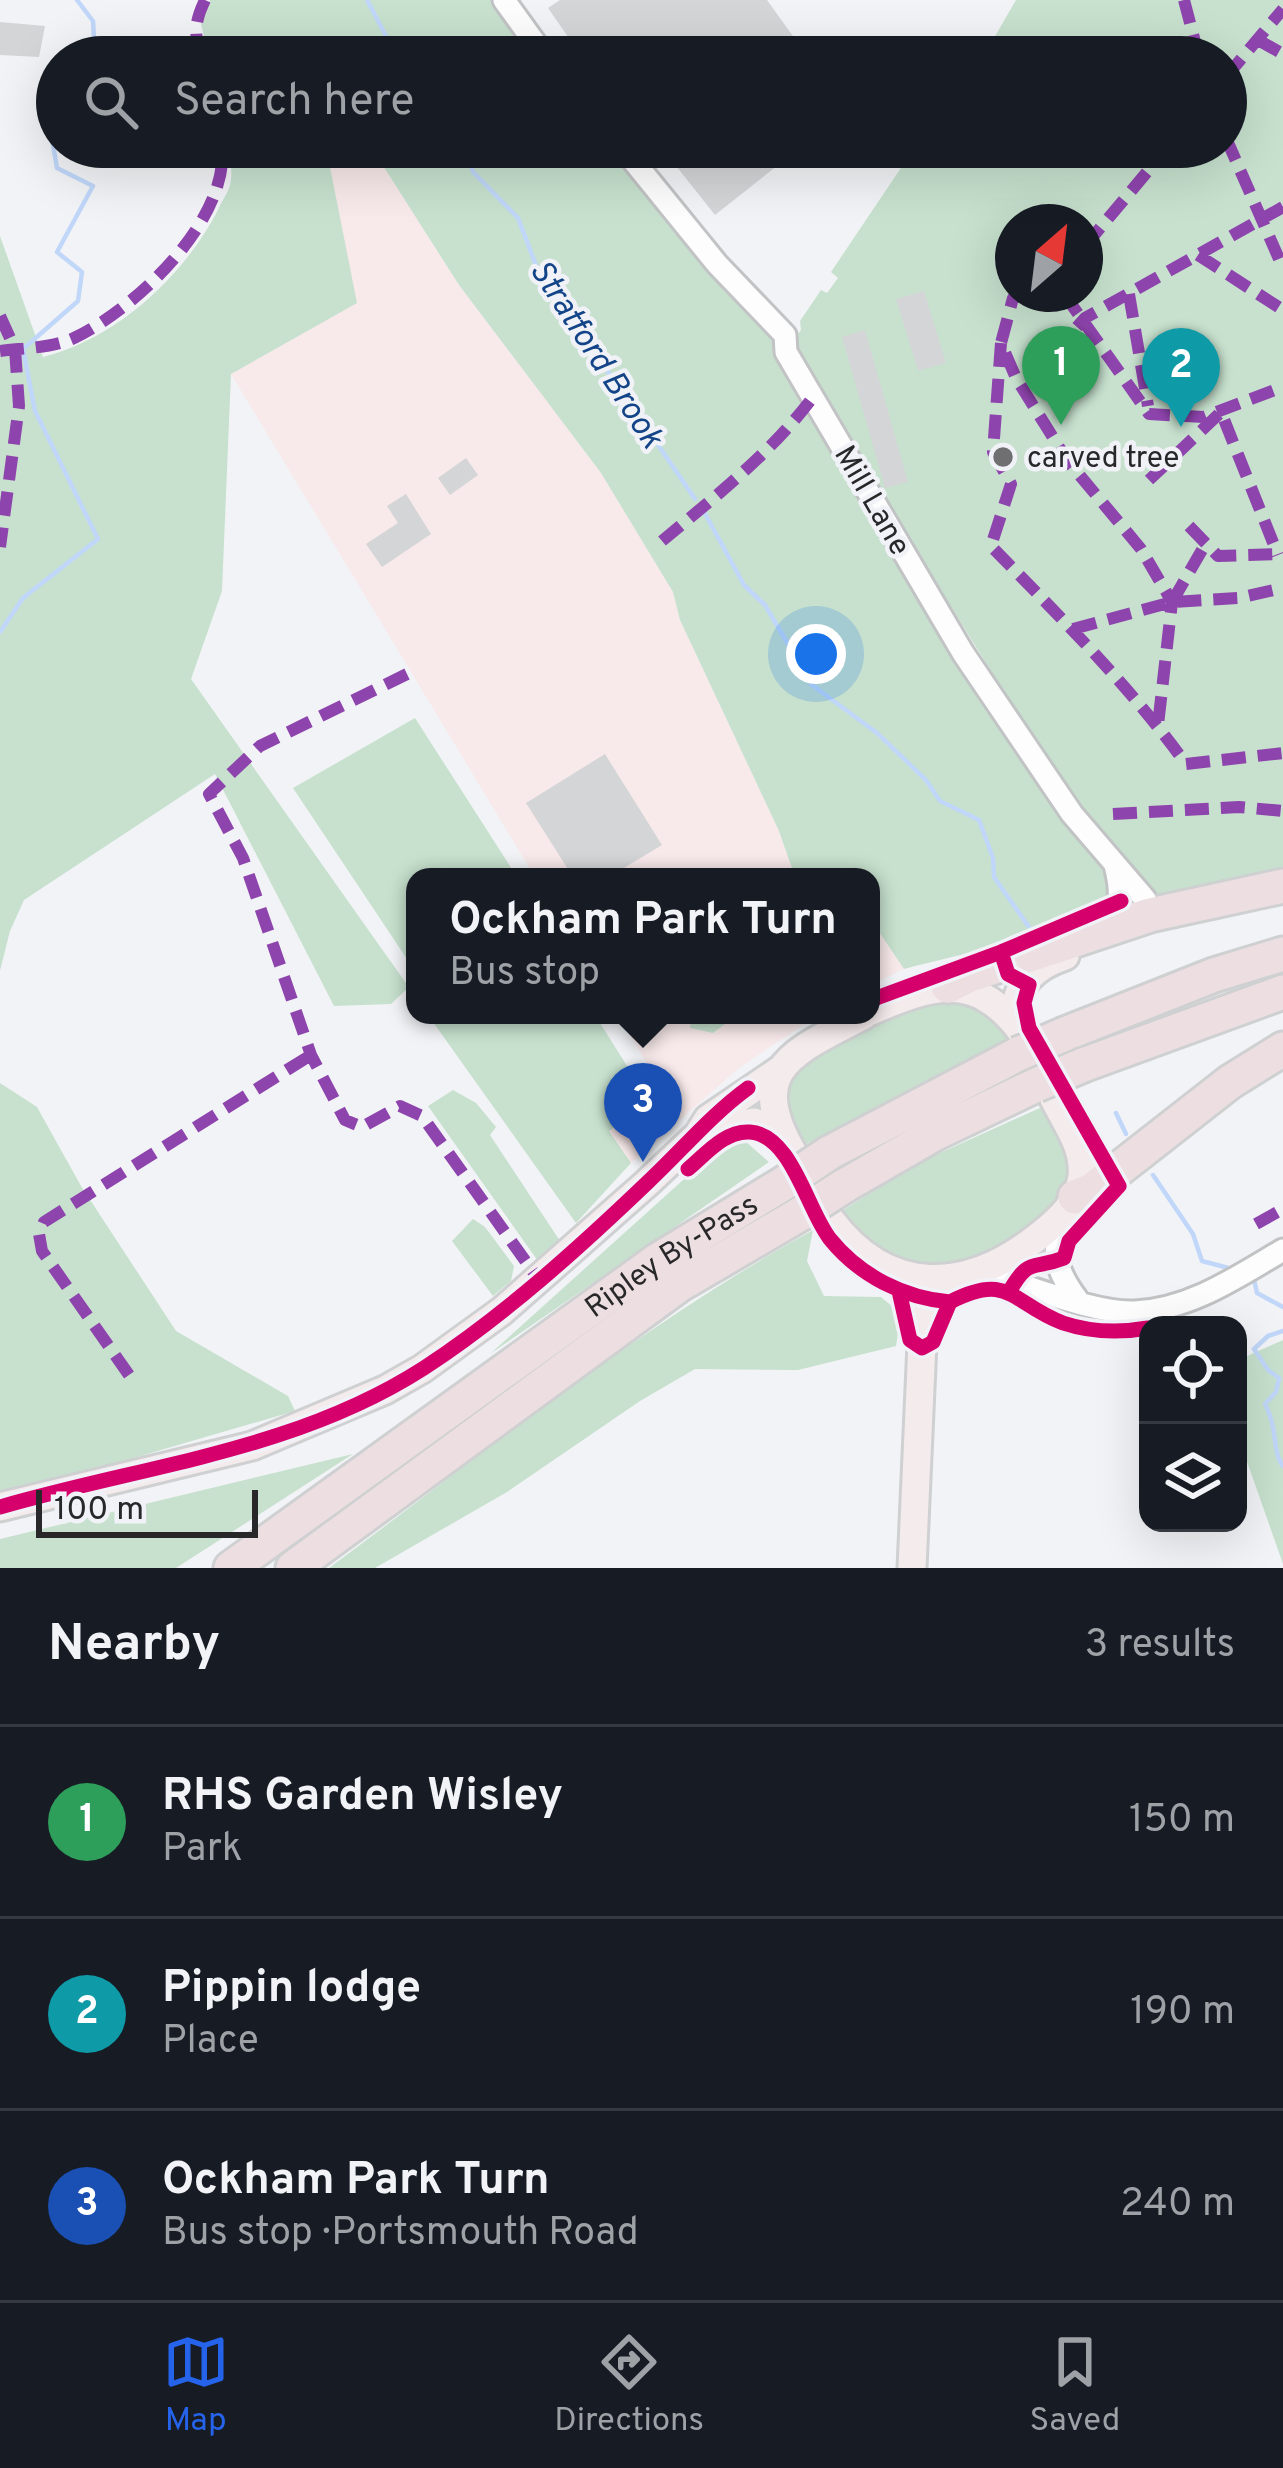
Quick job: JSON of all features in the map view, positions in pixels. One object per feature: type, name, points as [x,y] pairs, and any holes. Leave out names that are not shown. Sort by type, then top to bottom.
[{"type":"highway","points":[[948,986],[1103,930],[1283,886]]},
{"type":"highway","name":"Ripley By-Pass","points":[[231,1568],[658,1259],[787,1156],[830,1153],[1018,1035],[1065,1034],[1214,975],[1283,954]]},
{"type":"highway","name":"Ripley By-Pass","points":[[292,1568],[680,1285],[816,1216],[844,1186],[936,1132],[1045,1092],[1083,1065],[1283,992]]},
{"type":"highway","points":[[1070,1204],[1230,1082],[1283,1049]]},
{"type":"main road","points":[[1018,1035],[1016,996],[1036,968],[1143,932],[1150,916]]},
{"type":"main road","points":[[880,1008],[924,989],[948,986],[990,1002],[1018,1035]]},
{"type":"main road","points":[[0,1507],[252,1446],[386,1390],[502,1311],[698,1135],[727,1103],[780,1070],[790,1057],[848,1024]]},
{"type":"main road","points":[[780,1070],[774,1095],[787,1156]]},
{"type":"main road","points":[[922,1342],[939,1301],[968,1275],[1016,1253],[1070,1204],[1082,1172],[1081,1154],[1045,1092]]},
{"type":"main road","points":[[698,1135],[754,1122],[787,1156]]},
{"type":"main road","points":[[816,1216],[888,1269],[914,1278],[968,1275]]},
{"type":"main road","points":[[912,1568],[922,1342],[914,1278]]},
{"type":"street","points":[[505,0],[530,36]]},
{"type":"street","name":"Mill Lane","points":[[639,168],[717,264],[785,335],[786,352],[963,653],[1072,814],[1145,899],[1150,916]]},
{"type":"street","points":[[1103,930],[1121,901],[1115,865]]},
{"type":"street","points":[[1070,1204],[1055,1239],[1055,1262],[1077,1300]]},
{"type":"street","points":[[968,1275],[1110,1310],[1136,1312],[1213,1291],[1276,1254]]},
{"type":"shaded area","points":[[330,168],[384,168],[459,285],[601,473],[673,592],[680,620],[792,868],[530,868],[231,374],[356,303]]},
{"type":"shaded area","points":[[880,933],[904,969],[880,981]]},
{"type":"shaded area","points":[[623,1024],[805,1024],[739,1068],[631,1163],[609,1131],[663,1090]]},
{"type":"green space","points":[[210,0],[495,0],[522,36],[204,36],[201,24]]},
{"type":"green space","points":[[1016,0],[1283,0],[1283,869],[1159,895],[1145,891],[1068,796],[803,367],[794,339],[801,330],[800,321],[821,290],[827,293],[838,278],[831,272],[901,168],[1247,168],[1247,36],[995,36]]},
{"type":"green space","points":[[231,168],[330,168],[357,303],[231,374],[222,591],[191,679],[406,983],[406,990],[391,1004],[334,1006],[215,774],[24,900],[0,971],[0,236],[43,357],[96,336],[167,281],[204,235]]},
{"type":"green space","points":[[384,168],[630,168],[775,337],[1112,876],[1112,896],[1039,933],[904,969],[880,933],[880,868],[792,868],[680,620],[673,592],[601,473],[459,285]]},
{"type":"green space","points":[[415,718],[511,868],[406,868],[406,958],[293,788]]},
{"type":"green space","points":[[966,998],[1015,1035],[799,1148],[788,1099],[799,1071],[834,1045],[880,1021],[940,999]]},
{"type":"green space","points":[[434,1024],[601,1024],[649,1101],[609,1131],[631,1163],[576,1223]]},
{"type":"green space","points":[[691,1024],[725,1024],[713,1033],[690,1028]]},
{"type":"green space","points":[[0,1083],[37,1107],[81,1186],[176,1331],[288,1396],[295,1411],[0,1497]]},
{"type":"green space","points":[[453,1090],[476,1103],[496,1127],[490,1135],[560,1241],[538,1261],[428,1106]]},
{"type":"green space","points":[[1051,1103],[1077,1162],[1063,1200],[1004,1250],[930,1270],[880,1254],[837,1214],[920,1162]]},
{"type":"green space","points":[[745,1141],[769,1162],[490,1354],[723,1144]]},
{"type":"green space","points":[[473,1219],[485,1227],[514,1266],[511,1281],[493,1296],[452,1241]]},
{"type":"green space","points":[[813,1230],[807,1261],[824,1296],[881,1297],[901,1314],[896,1346],[798,1370],[695,1369],[507,1492],[375,1568],[329,1568],[626,1348]]},
{"type":"green space","points":[[1283,1340],[1283,1564],[1247,1462],[1247,1356]]},
{"type":"green space","points":[[353,1454],[176,1568],[0,1568],[0,1539]]},
{"type":"building","points":[[560,0],[767,0],[793,36],[567,36],[548,8]]},
{"type":"building","points":[[0,22],[45,26],[43,36],[36,36],[36,57],[0,55]]},
{"type":"building","points":[[678,168],[774,168],[715,215]]},
{"type":"building","points":[[924,291],[946,363],[918,371],[896,299]]},
{"type":"building","points":[[865,330],[908,482],[885,488],[842,337]]},
{"type":"building","points":[[466,458],[478,475],[450,495],[438,478]]},
{"type":"building","points":[[406,494],[431,534],[382,567],[366,544],[398,523],[387,506]]},
{"type":"building","points":[[605,754],[662,845],[624,868],[567,868],[526,803]]},
{"type":"waterway","points":[[77,0],[93,21],[94,36]]},
{"type":"waterway","name":"Stratford Brook","points":[[367,0],[386,36]]},
{"type":"waterway","points":[[0,632],[23,598],[98,539],[35,411],[23,349],[78,301],[82,272],[57,252],[93,186],[57,168]]},
{"type":"waterway","name":"Stratford Brook","points":[[472,168],[518,218],[537,268],[695,499]]},
{"type":"waterway","name":"Stratford Brook","points":[[703,510],[744,585],[765,605],[812,685],[877,733],[926,780],[940,801],[979,820],[993,858],[994,877],[1031,930]]},
{"type":"waterway","name":"Stratford Brook","points":[[1116,1113],[1126,1134]]},
{"type":"waterway","name":"Stratford Brook","points":[[1153,1175],[1193,1234],[1202,1261],[1236,1270]]},
{"type":"waterway","name":"Stratford Brook","points":[[1253,1275],[1257,1293],[1283,1307]]},
{"type":"waterway","name":"Stratford Brook","points":[[1283,1331],[1268,1336],[1254,1349],[1279,1378],[1276,1392],[1265,1404],[1283,1466]]},
{"type":"marked path","points":[[197,36],[205,0]]},
{"type":"marked path","points":[[1184,0],[1193,36]]},
{"type":"marked path","points":[[1247,52],[1283,9]]},
{"type":"marked path","points":[[1258,40],[1283,54]]},
{"type":"marked path","points":[[0,351],[74,338],[124,306],[174,259],[194,232],[210,204],[220,168]]},
{"type":"marked path","points":[[1103,225],[1150,168]]},
{"type":"marked path","points":[[1239,168],[1283,268]]},
{"type":"marked path","points":[[1053,354],[1085,318],[1283,207]]},
{"type":"marked path","points":[[1198,255],[1283,310]]},
{"type":"marked path","points":[[1129,294],[1148,406]]},
{"type":"marked path","points":[[1009,312],[1001,343],[1016,378],[1067,460],[1141,549],[1172,602],[1158,725]]},
{"type":"marked path","points":[[1077,312],[1149,414],[1203,417],[1283,387]]},
{"type":"marked path","points":[[0,316],[15,349],[19,406],[0,547]]},
{"type":"marked path","points":[[1001,343],[993,452],[1011,484],[991,546],[1117,679],[1186,764],[1283,753]]},
{"type":"marked path","points":[[662,541],[761,455],[813,397]]},
{"type":"marked path","points":[[1149,480],[1221,412],[1278,555]]},
{"type":"marked path","points":[[1189,526],[1218,556],[1283,554]]},
{"type":"marked path","points":[[1172,602],[1206,543]]},
{"type":"marked path","points":[[1073,629],[1172,602],[1238,598],[1283,588]]},
{"type":"marked path","points":[[407,674],[260,746],[209,794],[243,858],[311,1055],[345,1120],[362,1127],[400,1106],[422,1116],[539,1280]]},
{"type":"marked path","points":[[1113,814],[1239,807],[1283,811]]},
{"type":"marked path","points":[[129,1375],[42,1251],[39,1234],[44,1222],[311,1055]]},
{"type":"marked path","points":[[1256,1224],[1283,1209]]},
{"type":"cycle path","points":[[880,997],[1121,901]]},
{"type":"cycle path","points":[[1001,952],[1008,974],[1029,985],[1024,1003],[1029,1028],[1119,1186],[1069,1241],[1064,1258],[1027,1269],[1009,1292]]},
{"type":"cycle path","points":[[0,1507],[218,1453],[324,1419],[375,1396],[424,1368],[512,1303],[748,1088]]},
{"type":"cycle path","points":[[688,1169],[732,1135],[765,1136],[788,1160],[830,1239],[855,1264],[900,1290],[950,1302]]},
{"type":"cycle path","points":[[899,1291],[910,1340],[922,1348],[933,1342],[950,1302],[986,1290],[1010,1294],[1073,1326],[1139,1329]]},
{"type":"place","name":"RHS Garden Wisley","points":[[1061,425]]},
{"type":"place","name":"Pippin lodge","points":[[1181,427]]},
{"type":"place","name":"carved tree","points":[[1003,457]]},
{"type":"place","name":"Ockham Park Turn","points":[[643,1162]]}]
